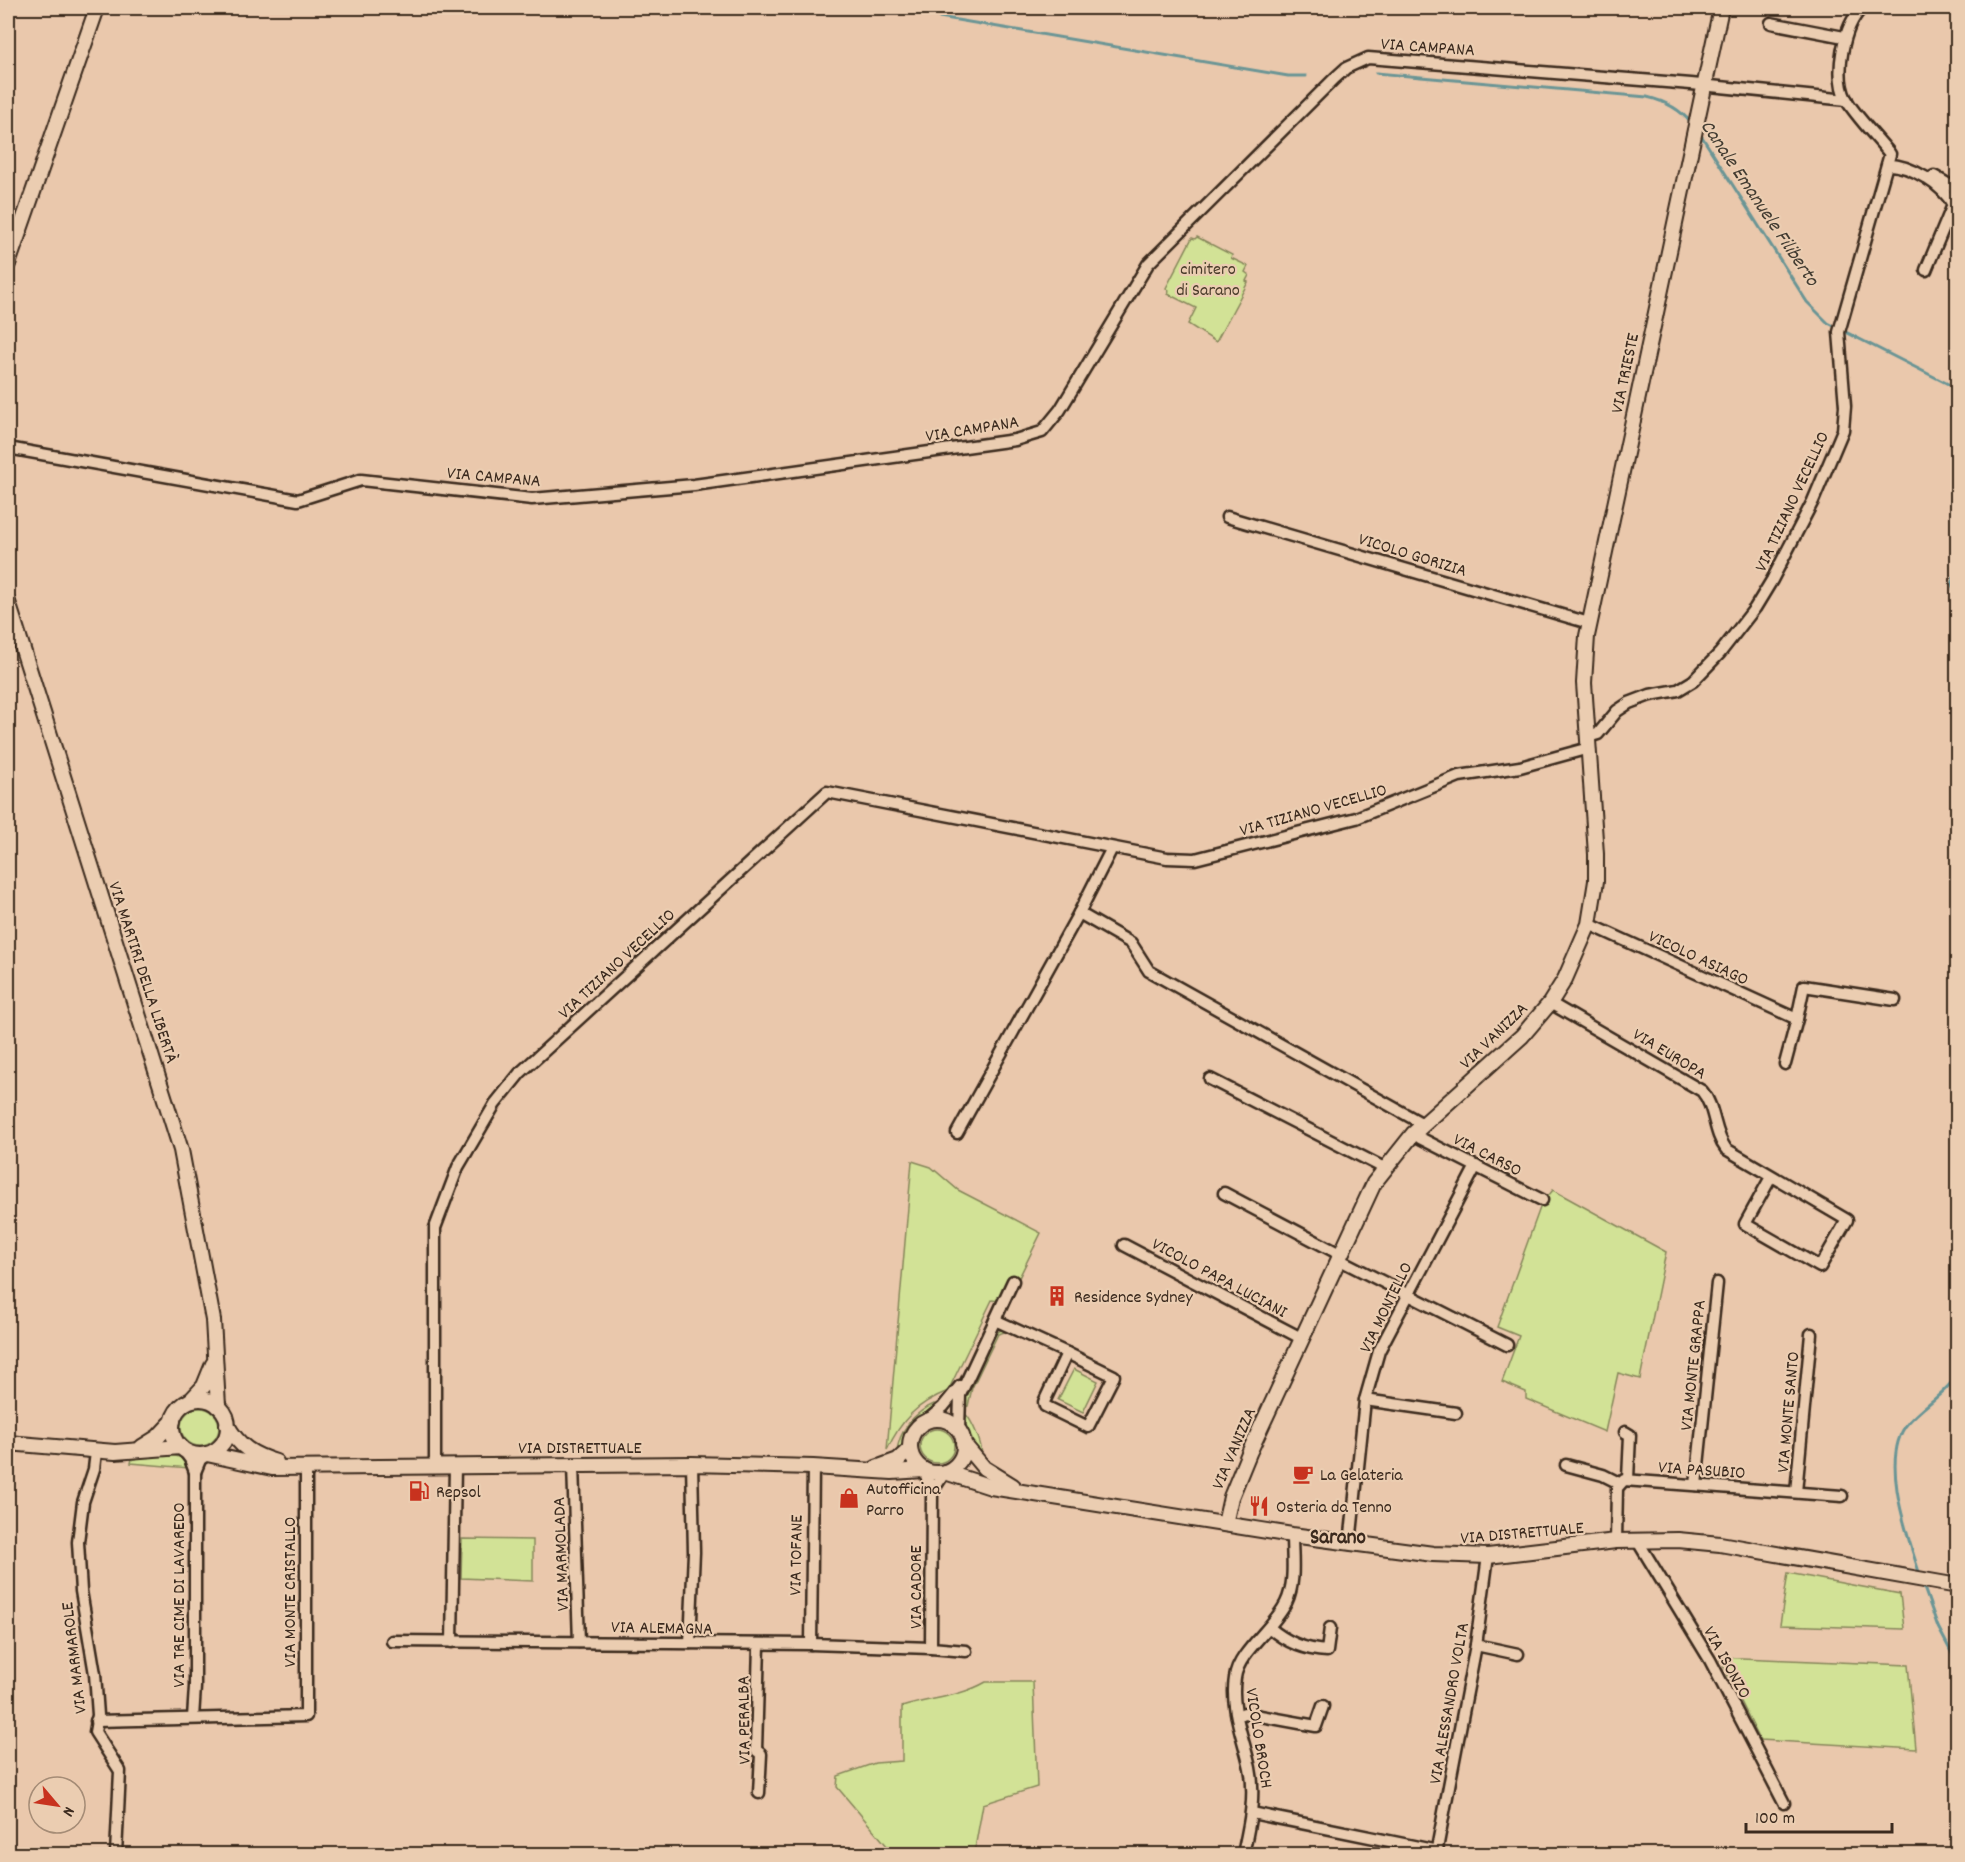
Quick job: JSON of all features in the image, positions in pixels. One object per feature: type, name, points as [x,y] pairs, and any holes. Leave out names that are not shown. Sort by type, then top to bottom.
[{"type":"street","points":[[8,264],[97,8]]},
{"type":"street","name":"VIA TRIESTE","points":[[1588,742],[1584,683],[1589,623],[1720,8]]},
{"type":"street","points":[[1862,8],[1849,22],[1844,38],[1842,84],[1846,100],[1889,159],[1941,188],[1955,202],[1926,270]]},
{"type":"street","points":[[1771,23],[1844,38]]},
{"type":"street","name":"VIA CAMPANA","points":[[8,448],[298,500],[361,480],[532,499],[694,485],[1015,440],[1042,432],[1060,410],[1148,264],[1223,187],[1346,68],[1368,58],[1846,100]]},
{"type":"street","points":[[1889,159],[1895,152],[1958,190]]},
{"type":"street","name":"VIA TIZIANO VECELLIO","points":[[435,1467],[435,1228],[442,1203],[458,1167],[495,1104],[520,1073],[827,792],[1112,848],[1167,858],[1195,859],[1356,818],[1459,776],[1520,767],[1588,742],[1598,734],[1617,711],[1629,703],[1650,695],[1678,690],[1693,681],[1720,653],[1764,594],[1813,501],[1843,430],[1845,406],[1840,328],[1889,159]]},
{"type":"street","name":"VICOLO GORIZIA","points":[[1227,517],[1589,623]]},
{"type":"street","name":"VIA MARTIRI DELLA LIBERTÀ","points":[[8,602],[181,1150],[213,1320],[218,1406]]},
{"type":"street","name":"VIA VANIZZA","points":[[1225,1524],[1231,1497],[1249,1453],[1366,1198],[1384,1168],[1522,1036],[1550,1003],[1571,968],[1589,924],[1596,867],[1588,742]]},
{"type":"street","points":[[957,1133],[1079,913],[1112,848]]},
{"type":"street","points":[[1079,913],[1131,943],[1149,971],[1422,1131]]},
{"type":"street","name":"VICOLO ASIAGO","points":[[1589,924],[1797,1019]]},
{"type":"street","points":[[1785,1064],[1804,986],[1895,1000]]},
{"type":"street","name":"VIA EUROPA","points":[[1550,1003],[1702,1091],[1710,1102],[1717,1132],[1726,1149],[1847,1220],[1820,1266],[1745,1224],[1771,1177]]},
{"type":"street","points":[[1210,1079],[1384,1168]]},
{"type":"street","name":"VIA CARSO","points":[[1422,1131],[1476,1166],[1542,1200]]},
{"type":"street","name":"VIA MONTELLO","points":[[1350,1544],[1365,1400],[1379,1351],[1476,1166]]},
{"type":"street","points":[[1224,1193],[1334,1251],[1344,1262],[1507,1345]]},
{"type":"street","name":"VICOLO PAPA LUCIANI","points":[[1124,1245],[1301,1338]]},
{"type":"street","points":[[932,1492],[945,1472],[957,1464],[964,1450],[958,1406],[966,1379],[1012,1281]]},
{"type":"street","name":"VIA MONTE GRAPPA","points":[[1696,1485],[1717,1283]]},
{"type":"street","points":[[994,1320],[1067,1353],[1113,1376],[1088,1427],[1045,1406],[1044,1402],[1067,1353]]},
{"type":"street","name":"VIA MONTE SANTO","points":[[1796,1492],[1811,1334]]},
{"type":"street","name":"VIA DISTRETTUALE","points":[[132,1452],[158,1437],[173,1421],[179,1408],[191,1400],[208,1379],[214,1360]]},
{"type":"street","points":[[966,1379],[951,1400],[913,1434],[910,1449],[917,1465],[924,1470],[945,1472],[991,1487],[1032,1493]]},
{"type":"street","points":[[191,1400],[201,1399],[218,1406]]},
{"type":"street","points":[[1365,1400],[1456,1413]]},
{"type":"street","name":"VIA DISTRETTUALE","points":[[218,1406],[239,1443],[251,1453],[302,1467]]},
{"type":"street","points":[[924,1423],[932,1420],[946,1421],[992,1475],[1032,1493]]},
{"type":"street","points":[[173,1421],[173,1436],[190,1459],[195,1472]]},
{"type":"street","points":[[195,1472],[200,1460],[222,1443],[227,1425]]},
{"type":"street","points":[[1616,1541],[1630,1435],[1625,1432]]},
{"type":"street","name":"VIA DISTRETTUALE","points":[[8,1443],[96,1452],[181,1448],[198,1455],[207,1454],[250,1466],[435,1467],[692,1464],[813,1467],[892,1472],[924,1470]]},
{"type":"street","points":[[863,1470],[890,1464],[910,1449]]},
{"type":"street","name":"VIA MARMAROLE","points":[[96,1452],[94,1468],[83,1502],[78,1542],[81,1590],[95,1674],[97,1737],[112,1757],[121,1779],[116,1854]]},
{"type":"street","points":[[690,1643],[694,1552],[692,1464]]},
{"type":"street","name":"VIA MARMOLADA","points":[[573,1465],[579,1642]]},
{"type":"street","name":"VIA PASUBIO","points":[[1566,1465],[1623,1481],[1842,1496]]},
{"type":"street","points":[[452,1642],[455,1466]]},
{"type":"street","name":"VIA MONTE CRISTALLO","points":[[193,1718],[306,1716],[302,1467]]},
{"type":"street","name":"VIA TOFANE","points":[[811,1644],[813,1467]]},
{"type":"street","name":"VIA CADORE","points":[[924,1470],[932,1492],[931,1648],[966,1651]]},
{"type":"street","name":"VIA TRE CIME DI LAVAREDO","points":[[193,1718],[195,1472]]},
{"type":"street","name":"VIA DISTRETTUALE","points":[[1032,1493],[1350,1544],[1432,1554],[1488,1556],[1616,1541],[1678,1540],[1720,1544],[1958,1586]]},
{"type":"street","name":"VICOLO BROCH","points":[[1243,1854],[1252,1813],[1250,1768],[1237,1716],[1234,1686],[1237,1669],[1270,1628],[1286,1603],[1291,1587],[1293,1535]]},
{"type":"street","name":"VIA ISONZO","points":[[1637,1540],[1710,1660],[1784,1803]]},
{"type":"street","name":"VIA ALESSANDRO VOLTA","points":[[1437,1852],[1476,1645],[1488,1556]]},
{"type":"street","points":[[1270,1628],[1281,1637],[1312,1650],[1327,1651],[1330,1628]]},
{"type":"street","name":"VIA ALEMAGNA","points":[[392,1641],[690,1643],[759,1646],[811,1644],[931,1648]]},
{"type":"street","points":[[1476,1645],[1518,1654]]},
{"type":"street","name":"VIA PERALBA","points":[[759,1646],[756,1750],[761,1755],[759,1793]]},
{"type":"street","points":[[1237,1716],[1244,1713],[1316,1725],[1323,1706]]},
{"type":"street","points":[[96,1721],[193,1718]]},
{"type":"street","points":[[1252,1813],[1437,1852]]},
{"type":"green space","name":"cimitero di Sarano","points":[[1197,237],[1248,266],[1245,272],[1249,275],[1246,281],[1248,282],[1216,342],[1188,324],[1196,308],[1168,294],[1169,290],[1166,288],[1192,238]]},
{"type":"green space","points":[[912,1161],[931,1167],[958,1190],[1041,1233],[1007,1302],[992,1300],[948,1391],[927,1401],[911,1414],[898,1430],[887,1450]]},
{"type":"green space","points":[[1553,1190],[1666,1252],[1640,1379],[1618,1373],[1605,1432],[1526,1399],[1526,1392],[1502,1382],[1519,1336],[1497,1327],[1541,1205]]},
{"type":"green space","points":[[1001,1330],[1008,1331],[998,1334],[972,1388],[968,1406],[962,1407],[966,1393],[994,1335]]},
{"type":"green space","points":[[1074,1369],[1098,1381],[1083,1412],[1058,1400]]},
{"type":"green space","points":[[934,1404],[940,1405],[913,1427],[897,1453],[901,1437],[909,1423],[920,1412]]},
{"type":"green space","points":[[200,1408],[213,1414],[219,1427],[213,1440],[200,1446],[187,1440],[181,1427],[187,1414]]},
{"type":"green space","points":[[962,1412],[969,1418],[976,1431],[981,1455],[970,1442]]},
{"type":"green space","points":[[937,1429],[949,1434],[954,1446],[949,1458],[937,1463],[925,1458],[920,1446],[925,1434]]},
{"type":"green space","points":[[170,1454],[185,1459],[189,1468],[131,1463],[132,1459]]},
{"type":"green space","points":[[462,1539],[533,1540],[533,1581],[461,1578]]},
{"type":"green space","points":[[1788,1573],[1900,1594],[1904,1629],[1780,1625]]},
{"type":"green space","points":[[1719,1657],[1908,1665],[1916,1749],[1760,1740]]},
{"type":"green space","points":[[986,1682],[1033,1682],[1037,1787],[983,1804],[974,1854],[894,1854],[837,1787],[838,1776],[875,1763],[902,1761],[902,1707],[955,1694]]},
{"type":"waterway","name":"Canale Emanuele Filiberto","points":[[886,8],[1288,76],[1306,76]]},
{"type":"waterway","name":"Canale Emanuele Filiberto","points":[[1376,73],[1647,97],[1671,106],[1691,123]]},
{"type":"waterway","name":"Canale Emanuele Filiberto","points":[[1699,132],[1807,302],[1828,323],[1958,389]]},
{"type":"waterway","points":[[1958,565],[1952,584],[1958,603]]},
{"type":"waterway","points":[[1920,1575],[1898,1498],[1895,1476],[1899,1438],[1908,1423],[1947,1388],[1958,1374]]},
{"type":"waterway","points":[[1923,1585],[1938,1627],[1958,1665]]},
{"type":"place","name":"Residence Sydney","points":[[1057,1296]]},
{"type":"place","name":"La Gelateria","points":[[1303,1474]]},
{"type":"place","name":"Repsol","points":[[419,1491]]},
{"type":"place","name":"Autofficina Parro","points":[[849,1498]]},
{"type":"place","name":"Osteria da Tenno","points":[[1259,1506]]},
{"type":"district","name":"Sarano","points":[[1338,1536]]}]
